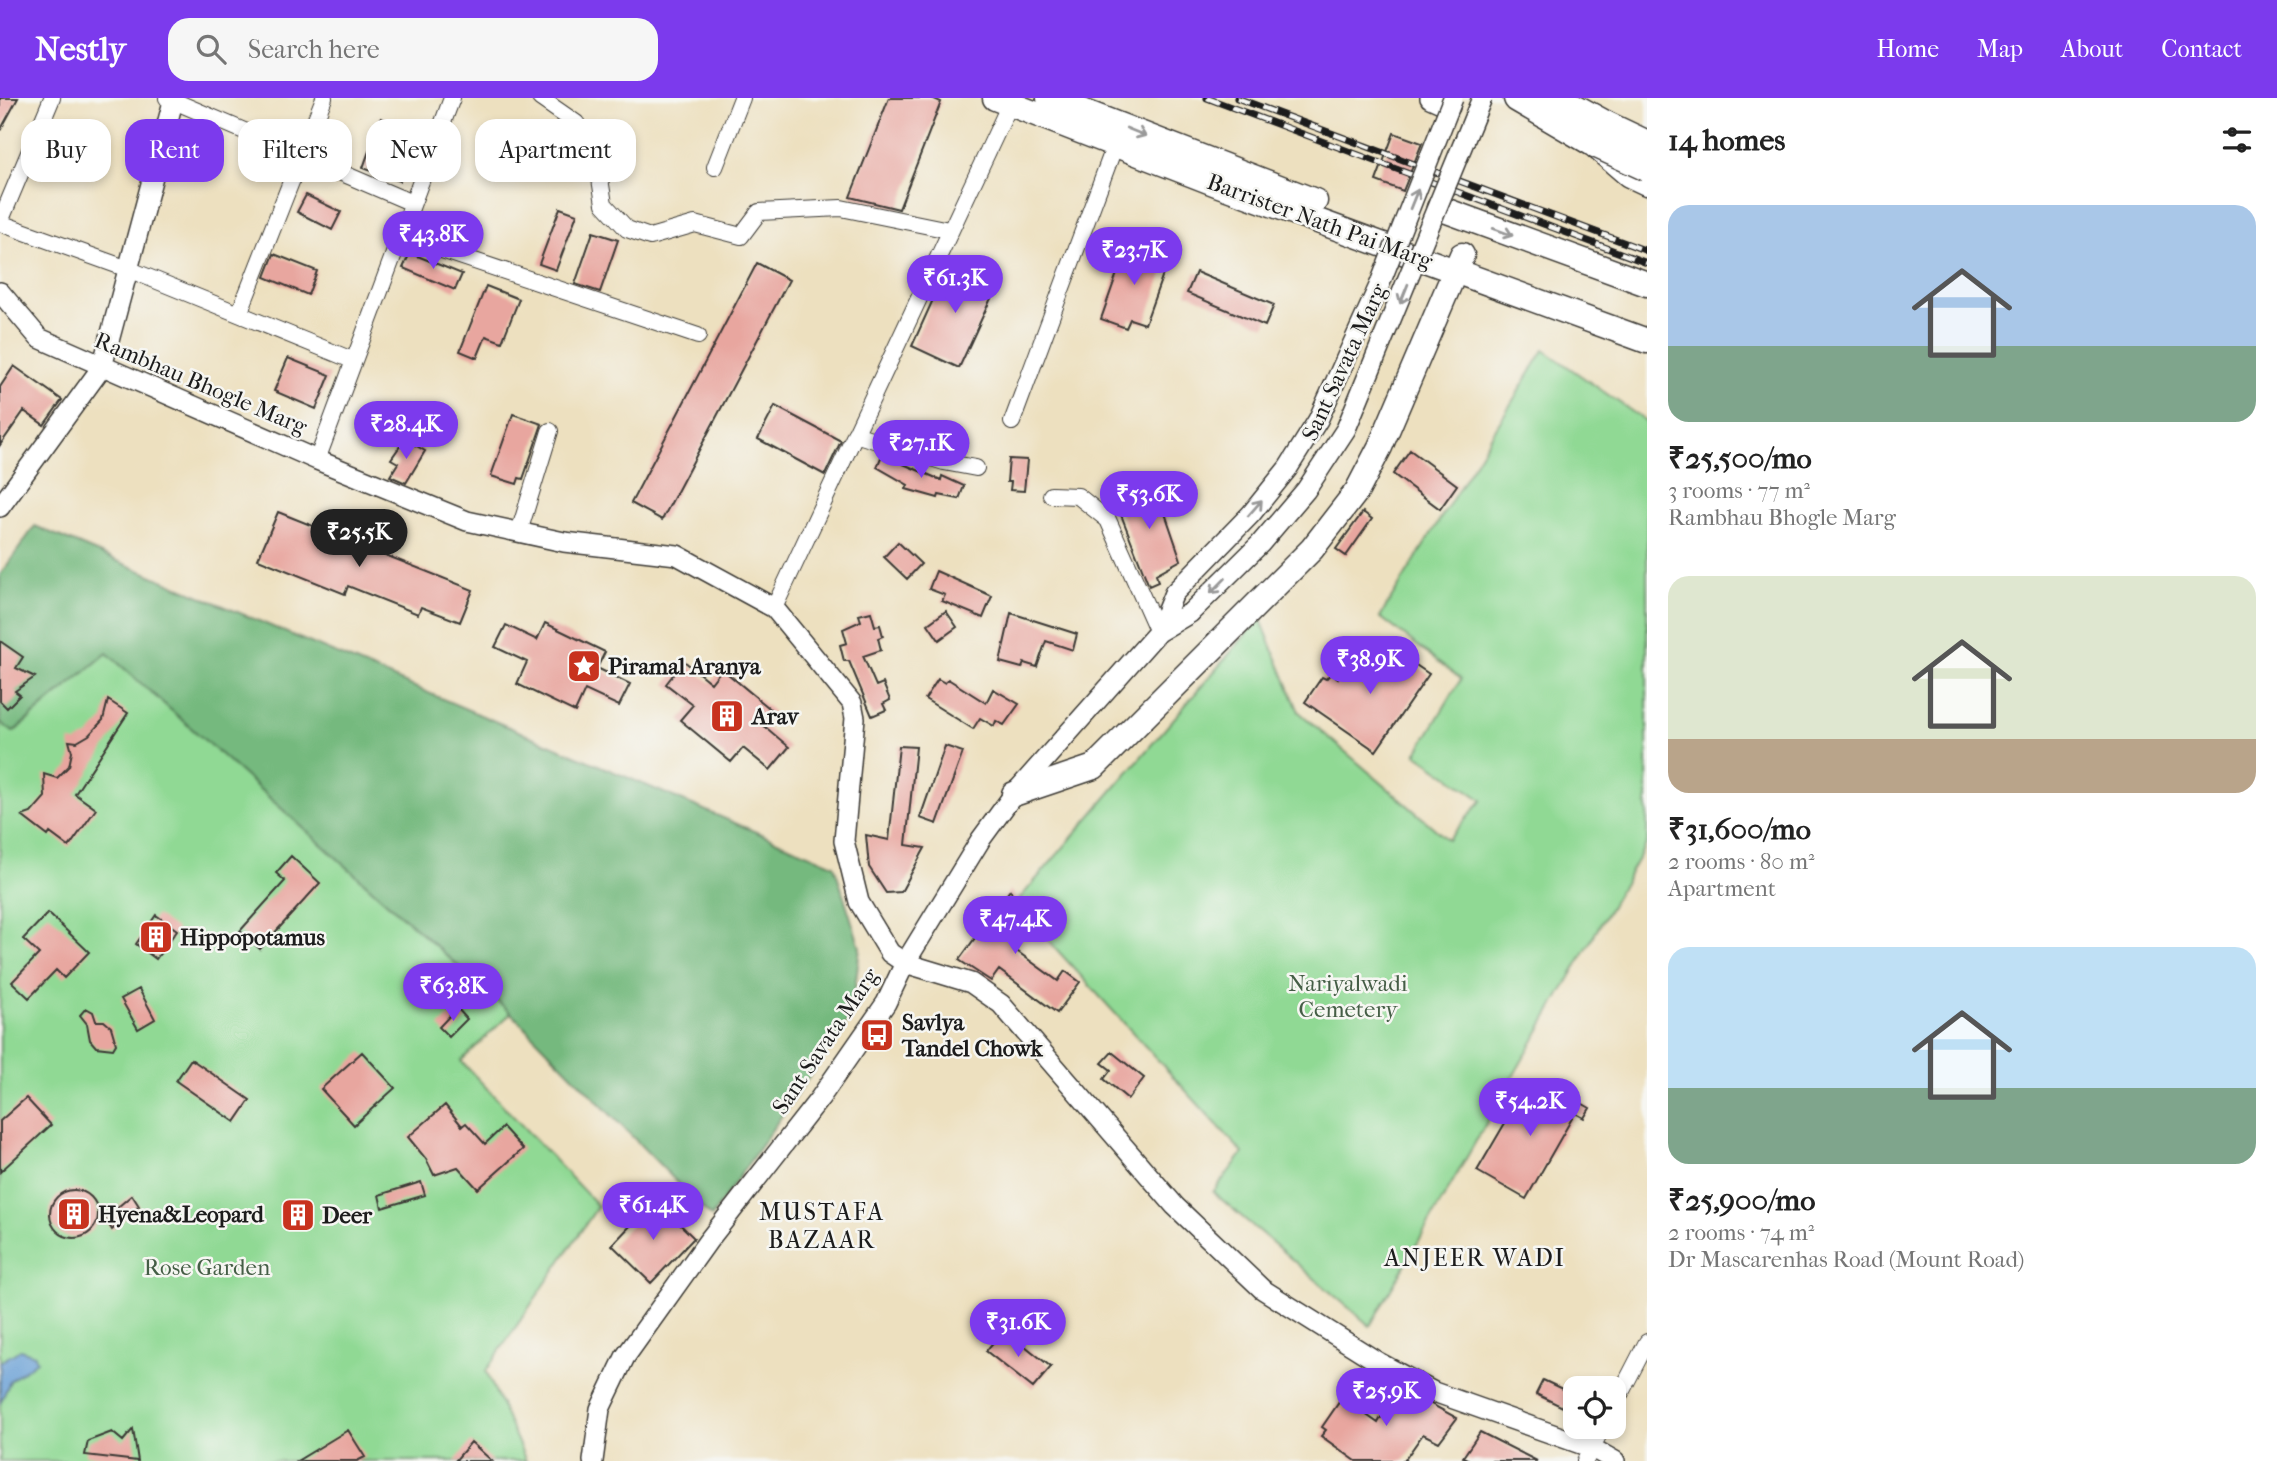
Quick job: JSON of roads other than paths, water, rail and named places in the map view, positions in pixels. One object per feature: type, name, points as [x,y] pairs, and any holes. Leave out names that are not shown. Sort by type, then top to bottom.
[{"type":"highway","points":[[1518,98],[1595,143],[1647,167]]},
{"type":"highway","points":[[1556,98],[1647,146]]},
{"type":"highway","points":[[1595,143],[1630,173],[1647,181]]},
{"type":"main road","name":"Barrister Nath Pai Marg","points":[[1049,98],[1459,262],[1647,341]]},
{"type":"main road","name":"Barrister Nath Pai Marg","points":[[1002,101],[1115,145],[1647,324]]},
{"type":"main road","points":[[1439,208],[1647,284]]},
{"type":"main road","points":[[1014,794],[1073,777],[1094,767],[1312,548],[1357,491],[1374,458],[1459,262]]},
{"type":"street","points":[[52,98],[0,223],[128,269],[352,360]]},
{"type":"street","points":[[316,119],[324,98]]},
{"type":"street","points":[[317,460],[352,360],[452,98]]},
{"type":"street","points":[[540,98],[576,123],[595,147],[604,204],[627,229],[650,237],[695,224],[741,236],[758,212],[841,208],[949,230]]},
{"type":"street","points":[[715,167],[742,98]]},
{"type":"street","points":[[1430,98],[1452,102]]},
{"type":"street","name":"Sant Savata Marg","points":[[593,1461],[600,1409],[625,1357],[708,1241],[820,1098],[886,1003],[905,962],[981,839],[1014,794],[1158,632],[1190,613],[1260,544],[1306,490],[1346,429],[1482,98]]},
{"type":"street","points":[[1541,98],[1554,110],[1647,167]]},
{"type":"street","points":[[1570,98],[1647,146]]},
{"type":"street","points":[[0,507],[102,367],[171,99],[238,128]]},
{"type":"street","points":[[774,608],[949,230],[1002,101]]},
{"type":"street","name":"Sant Savata Marg","points":[[1158,632],[1174,593],[1273,486],[1318,420],[1379,286],[1452,102]]},
{"type":"street","points":[[1012,422],[1115,145]]},
{"type":"street","points":[[352,177],[412,203]]},
{"type":"street","points":[[239,314],[290,182]]},
{"type":"street","points":[[400,236],[698,336]]},
{"type":"street","name":"Rambhau Bhogle Marg","points":[[0,292],[39,338],[317,460],[467,521],[565,542],[677,555],[774,608],[852,703],[855,718],[844,841],[859,902],[890,953],[905,962]]},
{"type":"street","points":[[519,532],[550,431]]},
{"type":"street","points":[[855,434],[944,462],[976,468]]},
{"type":"street","points":[[1051,495],[1078,496],[1108,520],[1158,632]]},
{"type":"street","points":[[905,962],[971,983],[1000,1004],[1175,1206],[1262,1289],[1378,1362],[1434,1392],[1588,1454],[1615,1461]]},
{"type":"street","points":[[1626,1383],[1647,1342]]},
{"type":"water","points":[[20,1350],[35,1355],[37,1361],[10,1381],[0,1404],[0,1362]]},
{"type":"railway","points":[[1207,98],[1647,263]]},
{"type":"railway","points":[[1237,98],[1647,251]]},
{"type":"place","name":"Piramal Aranya","points":[[584,666]]},
{"type":"place","name":"Arav","points":[[727,716]]},
{"type":"place","name":"Hippopotamus","points":[[156,937]]},
{"type":"place","name":"Savlya Tandel Chowk","points":[[877,1035]]},
{"type":"place","name":"Hyena&Leopard","points":[[74,1214]]},
{"type":"place","name":"Deer","points":[[298,1215]]},
{"type":"district","name":"MUSTAFA BAZAAR","points":[[822,1226]]},
{"type":"district","name":"ANJEER WADI","points":[[1475,1258]]},
{"type":"park label","name":"Nariyalwadi Cemetery","points":[[1348,996]]},
{"type":"park label","name":"Rose Garden","points":[[207,1267]]}]
